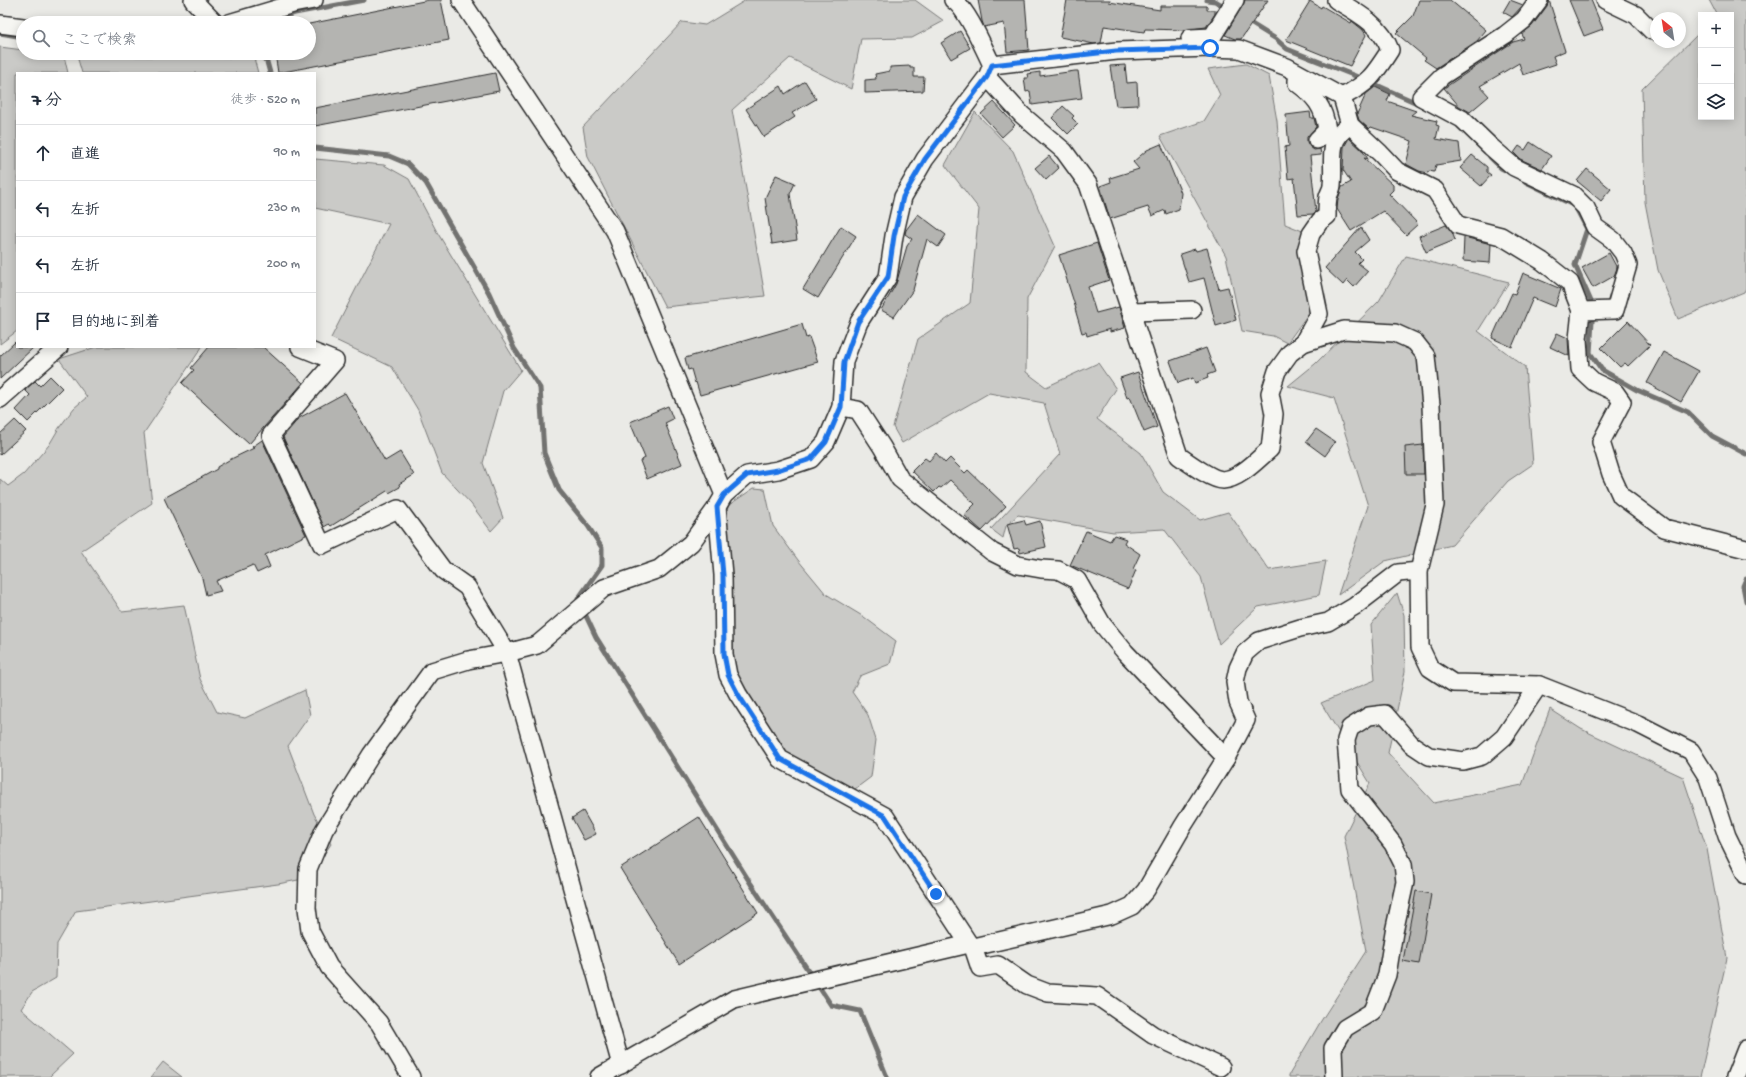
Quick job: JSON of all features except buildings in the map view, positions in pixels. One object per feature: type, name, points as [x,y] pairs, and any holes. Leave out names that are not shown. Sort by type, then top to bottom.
[{"type":"street","points":[[193,0],[208,16]]},
{"type":"street","points":[[253,16],[293,4],[314,0]]},
{"type":"street","points":[[461,0],[615,231],[720,501],[724,654],[728,675],[738,694],[780,759],[885,816],[971,946],[980,968],[998,965],[1028,985],[1048,992],[1097,996],[1153,1035],[1221,1067]]},
{"type":"street","points":[[953,0],[958,3],[965,15],[990,71],[1022,115],[1064,150],[1088,184],[1179,456],[1202,472],[1223,480],[1241,474],[1270,449],[1274,414],[1270,393],[1277,370],[1290,353],[1303,343],[1344,330],[1395,333],[1415,342],[1426,356],[1431,405],[1436,505],[1419,571],[1420,647],[1430,668],[1453,683],[1539,685],[1638,724],[1691,751],[1708,778],[1727,836],[1746,875]]},
{"type":"street","points":[[1116,51],[1124,42],[1151,39],[1212,37],[1236,0]]},
{"type":"street","points":[[1336,0],[1364,16],[1386,40],[1390,50],[1374,75],[1361,87],[1342,97]]},
{"type":"street","points":[[1539,0],[1524,20],[1505,35],[1442,76],[1421,97],[1462,118],[1490,148],[1514,167],[1573,195],[1586,208],[1595,227],[1613,240],[1623,253],[1628,265],[1615,310],[1581,312]]},
{"type":"street","points":[[1605,0],[1636,15],[1650,29]]},
{"type":"street","points":[[0,24],[16,26]]},
{"type":"street","points":[[411,1077],[379,1023],[330,967],[310,931],[307,908],[308,869],[324,830],[371,755],[432,670],[468,660],[507,653],[537,645],[604,588],[659,569],[691,543],[720,501],[747,475],[778,470],[811,459],[826,442],[841,407],[844,362],[858,322],[888,277],[894,236],[903,197],[925,159],[990,71],[1116,51],[1210,48],[1239,49],[1287,67],[1342,97],[1350,125],[1380,152],[1397,171],[1435,190],[1458,225],[1501,236],[1542,260],[1570,283],[1581,312],[1578,339],[1580,369],[1594,382],[1616,392],[1622,402],[1601,442],[1611,474],[1621,496],[1664,528],[1746,549]]},
{"type":"street","points":[[1297,73],[1297,83],[1311,94],[1326,116],[1328,130],[1317,140]]},
{"type":"street","points":[[1303,343],[1319,314],[1306,251],[1311,234],[1320,222],[1327,216],[1328,198],[1332,185],[1331,160],[1334,142],[1342,131],[1350,125]]},
{"type":"street","points":[[1132,312],[1192,310]]},
{"type":"street","points":[[0,398],[57,348]]},
{"type":"street","points":[[302,348],[335,361],[271,435],[322,546],[398,509],[443,570],[467,587],[507,653],[620,1065]]},
{"type":"street","points":[[841,407],[858,410],[882,447],[900,479],[992,552],[1018,565],[1058,570],[1077,580],[1106,630],[1226,758]]},
{"type":"street","points":[[600,1077],[734,999],[1112,915],[1132,906],[1146,890],[1183,826],[1226,758],[1246,720],[1238,702],[1235,682],[1238,668],[1245,653],[1259,641],[1300,628],[1328,622],[1355,606],[1398,573],[1419,571]]},
{"type":"street","points":[[1334,1077],[1333,1048],[1345,1028],[1373,1011],[1387,975],[1394,932],[1405,882],[1403,864],[1393,844],[1350,789],[1346,740],[1350,728],[1369,716],[1385,714],[1411,744],[1429,756],[1463,760],[1482,756],[1504,737],[1539,685]]},
{"type":"street","points":[[1735,1077],[1746,1050]]},
{"type":"shaded area","points":[[746,0],[915,0],[944,21],[912,38],[861,39],[851,89],[790,58],[732,110],[765,296],[665,307],[588,157],[583,127],[682,22],[705,25]]},
{"type":"shaded area","points":[[1709,0],[1746,0],[1746,288],[1744,292],[1678,319],[1658,270],[1645,202],[1642,89],[1684,48],[1686,48],[1686,46],[1698,34],[1698,120],[1734,120],[1734,12],[1715,12]]},
{"type":"shaded area","points":[[0,47],[16,49],[16,60],[65,60],[68,72],[16,72],[16,332],[0,344]]},
{"type":"shaded area","points":[[78,60],[255,60],[258,72],[82,72]]},
{"type":"shaded area","points":[[1246,64],[1269,76],[1277,121],[1285,224],[1305,232],[1311,310],[1287,343],[1273,336],[1242,331],[1226,256],[1160,136],[1204,121],[1220,95],[1208,69]]},
{"type":"shaded area","points":[[975,112],[1013,151],[1055,246],[1027,299],[1026,372],[1046,387],[1098,363],[1116,389],[1097,419],[1141,453],[1163,492],[1200,520],[1228,512],[1269,570],[1326,561],[1319,595],[1258,607],[1219,644],[1201,577],[1164,529],[1113,532],[1018,515],[1006,526],[1003,538],[991,529],[1060,454],[1044,403],[989,393],[902,443],[893,427],[918,339],[970,303],[979,209],[945,165]]},
{"type":"shaded area","points":[[316,159],[384,165],[409,179],[437,232],[521,370],[503,391],[483,463],[503,518],[491,531],[471,504],[442,473],[418,410],[392,367],[331,338],[389,224],[316,208]]},
{"type":"shaded area","points":[[1406,256],[1509,282],[1478,331],[1525,367],[1533,464],[1508,481],[1452,545],[1385,561],[1338,595],[1368,506],[1334,398],[1288,386],[1315,364],[1379,301]]},
{"type":"shaded area","points":[[93,348],[201,348],[144,433],[152,503],[81,551],[122,612],[184,605],[200,679],[217,712],[245,718],[305,690],[310,715],[288,746],[314,814],[331,844],[308,878],[278,884],[76,911],[57,944],[56,978],[32,992],[21,1009],[73,1054],[49,1077],[0,1077],[0,479],[8,486],[24,474],[49,445],[59,428],[74,408],[87,397],[59,359]]},
{"type":"shaded area","points":[[754,488],[765,489],[773,526],[826,594],[864,617],[896,641],[890,664],[860,676],[852,692],[868,715],[876,740],[871,777],[855,789],[801,763],[783,752],[738,681],[733,664],[724,517],[729,505]]},
{"type":"shaded area","points":[[1397,593],[1404,615],[1405,672],[1388,753],[1434,803],[1522,785],[1550,709],[1581,729],[1683,777],[1707,849],[1727,958],[1700,1077],[1289,1077],[1321,1021],[1366,951],[1344,836],[1370,783],[1321,703],[1375,680],[1371,625]]},
{"type":"shaded area","points":[[163,1062],[182,1077],[151,1077]]},
{"type":"waterway","points":[[284,16],[364,0]]},
{"type":"waterway","points":[[1207,0],[1215,1],[1227,8]]},
{"type":"waterway","points":[[1247,21],[1276,39],[1287,49],[1363,79]]},
{"type":"waterway","points":[[0,33],[16,36]]},
{"type":"waterway","points":[[265,60],[270,72]]},
{"type":"waterway","points":[[1370,82],[1419,104]]},
{"type":"waterway","points":[[316,148],[389,156],[408,164],[426,183],[489,293],[514,348],[540,388],[544,453],[559,490],[588,526],[602,548],[602,565],[578,599],[596,637],[751,884],[831,1005],[860,1011],[887,1077]]},
{"type":"waterway","points":[[1490,157],[1501,168],[1509,172]]},
{"type":"waterway","points":[[1526,182],[1575,206],[1587,229],[1575,265],[1593,306],[1590,353],[1602,370],[1637,390],[1688,412],[1712,436],[1746,454]]},
{"type":"waterway","points":[[1746,579],[1743,586],[1746,601]]},
{"type":"route","points":[[936,894],[885,816],[780,759],[738,694],[728,675],[724,654],[723,575],[717,507],[724,495],[747,475],[778,470],[811,459],[826,442],[841,407],[844,362],[858,322],[888,277],[894,236],[903,197],[925,159],[987,77],[992,65],[1116,51],[1210,48]]}]
